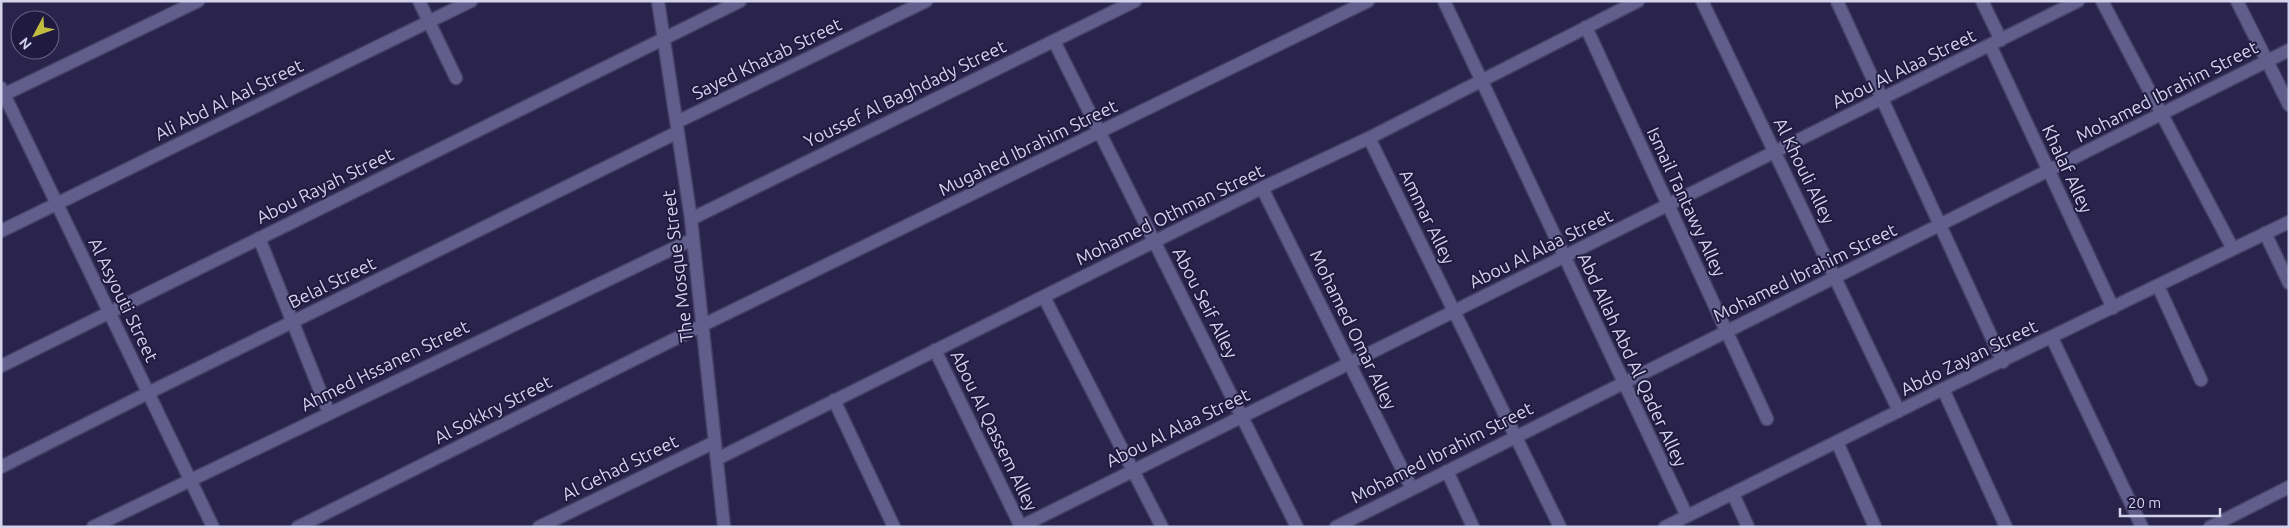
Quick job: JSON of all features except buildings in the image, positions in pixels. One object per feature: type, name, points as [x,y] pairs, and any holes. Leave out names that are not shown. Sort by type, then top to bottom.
[{"type":"street","points":[[2,93],[198,1]]},
{"type":"street","points":[[419,1],[456,78]]},
{"type":"street","name":"Ali Abd Al Aal Street","points":[[1,231],[472,1]]},
{"type":"street","name":"The Mosque Street","points":[[658,1],[691,219],[724,527]]},
{"type":"street","name":"Abou Rayah Street","points":[[1,366],[740,1]]},
{"type":"street","name":"Sayed Khatab Street","points":[[677,127],[926,1]]},
{"type":"street","name":"Youssef Al Baghdady Street","points":[[691,219],[1054,41],[1118,5],[1135,1]]},
{"type":"street","name":"Mugahed Ibrahim Street","points":[[702,325],[1368,1]]},
{"type":"street","name":"Abd Allah Abd Al Qader Alley","points":[[1444,1],[1687,516]]},
{"type":"street","name":"Mohamed Othman Street","points":[[717,459],[1262,188],[1369,138],[1481,79],[1638,1]]},
{"type":"street","name":"Al Khouli Alley","points":[[1702,1],[1899,411]]},
{"type":"street","points":[[1837,1],[2003,362]]},
{"type":"street","name":"Khalaf Alley","points":[[1982,1],[1996,43],[2049,171],[2113,308]]},
{"type":"street","name":"Abou Al Alaa Street","points":[[1020,527],[2078,1]]},
{"type":"street","points":[[2102,1],[2233,249]]},
{"type":"street","points":[[2237,1],[2289,105]]},
{"type":"street","name":"Ismail Tantawy Alley","points":[[1586,27],[1767,419]]},
{"type":"street","name":"Abou Seif Alley","points":[[1054,41],[1297,527]]},
{"type":"street","name":"Mohamed Ibrahim Street","points":[[1336,527],[1350,524],[1412,488],[1623,381],[1836,278],[2289,50]]},
{"type":"street","name":"Al Asyouti Street","points":[[2,93],[213,527]]},
{"type":"street","name":"Belal Street","points":[[1,468],[677,127]]},
{"type":"street","name":"Ammar Alley","points":[[1369,138],[1560,527]]},
{"type":"street","name":"Mohamed Omar Alley","points":[[1262,188],[1412,488]]},
{"type":"street","name":"Abdo Zayan Street","points":[[1665,527],[1943,389],[2003,362],[2289,222]]},
{"type":"street","points":[[2265,234],[2289,283]]},
{"type":"street","points":[[259,238],[328,413]]},
{"type":"street","name":"Ahmed Hssanen Street","points":[[93,527],[693,238]]},
{"type":"street","points":[[2158,286],[2201,380]]},
{"type":"street","points":[[1044,297],[1162,527]]},
{"type":"street","name":"Al Sokkry Street","points":[[298,527],[702,325]]},
{"type":"street","points":[[2052,338],[2142,527]]},
{"type":"street","name":"Abou Al Qassem Alley","points":[[935,350],[1020,527]]},
{"type":"street","points":[[1943,389],[2006,527]]},
{"type":"street","points":[[834,400],[894,527]]},
{"type":"street","name":"Al Gehad Street","points":[[540,527],[715,442]]},
{"type":"street","points":[[1837,442],[1875,527]]},
{"type":"street","points":[[1446,471],[1473,527]]},
{"type":"street","points":[[2210,527],[2289,487]]},
{"type":"street","points":[[1733,494],[1748,527]]}]
